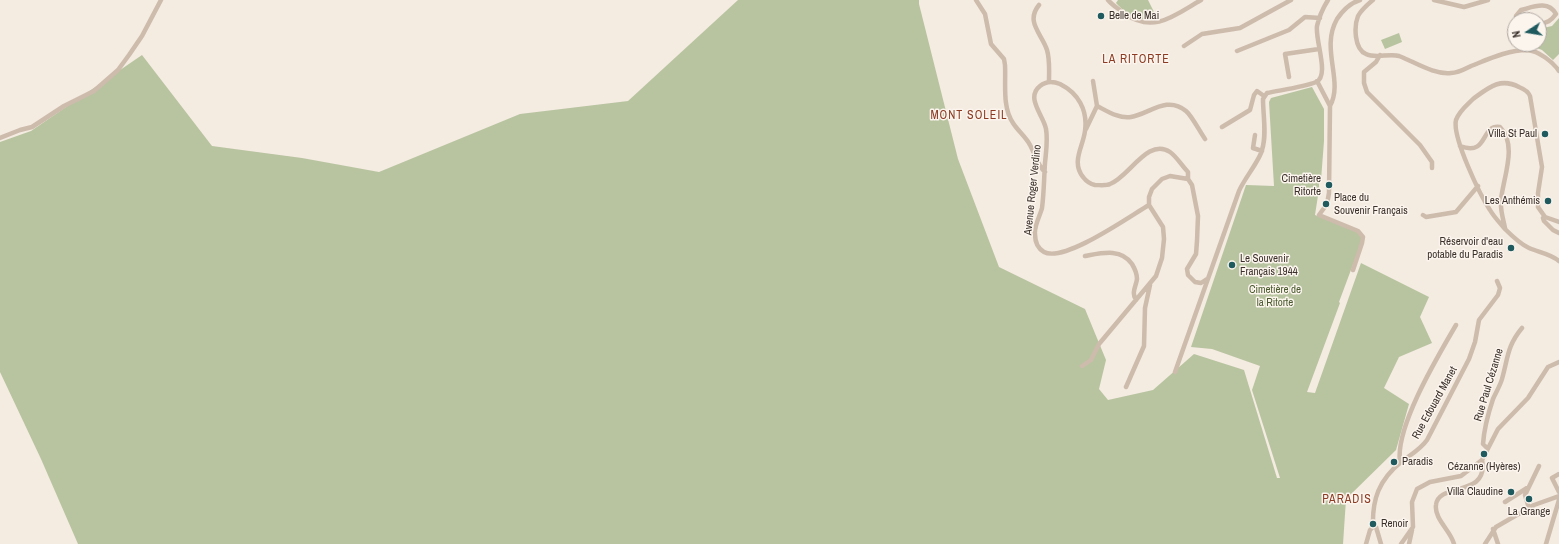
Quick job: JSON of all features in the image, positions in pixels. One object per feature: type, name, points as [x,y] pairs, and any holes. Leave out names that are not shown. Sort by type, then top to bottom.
[{"type":"street","points":[[0,138],[32,127],[64,106],[94,91],[118,70],[130,55],[161,0]]},
{"type":"street","points":[[976,0],[985,14],[991,44],[1004,59],[1006,65],[1006,107],[1009,116],[1029,143],[1036,155],[1040,168],[1045,172]]},
{"type":"street","points":[[1108,0],[1130,17],[1147,23],[1156,23],[1165,21],[1201,0]]},
{"type":"street","points":[[1184,46],[1202,34],[1240,28],[1290,0]]},
{"type":"street","points":[[1174,372],[1238,191],[1262,151],[1264,139],[1264,96],[1267,93],[1317,82],[1321,78],[1323,70],[1317,32],[1320,18],[1328,0]]},
{"type":"street","points":[[1352,270],[1363,237],[1358,231],[1319,215],[1327,204],[1329,193],[1330,106],[1334,92],[1330,50],[1334,28],[1344,10],[1352,3],[1360,0]]},
{"type":"street","points":[[1373,0],[1364,7],[1356,24],[1356,37],[1360,50],[1368,55],[1399,56],[1438,72],[1450,74],[1502,55],[1522,50],[1531,50],[1553,64],[1559,72]]},
{"type":"street","points":[[1434,0],[1464,7],[1488,0]]},
{"type":"street","points":[[1039,5],[1035,10],[1033,18],[1035,26],[1046,49],[1049,62],[1049,81],[1056,82],[1068,88],[1077,97],[1082,105],[1085,118],[1085,131]]},
{"type":"street","points":[[1519,12],[1521,10],[1544,5],[1553,8],[1556,14],[1553,19],[1547,23]]},
{"type":"street","points":[[1237,51],[1289,30],[1305,17],[1320,18]]},
{"type":"street","points":[[1289,76],[1285,54],[1319,49]]},
{"type":"street","points":[[1380,55],[1376,62],[1364,72],[1364,83],[1367,92],[1420,145],[1432,162],[1432,168]]},
{"type":"street","name":"Avenue Roger Verdino","points":[[1049,81],[1040,86],[1035,93],[1034,99],[1036,108],[1044,120],[1047,141],[1042,206],[1035,232],[1037,246],[1044,252],[1052,254],[1082,245],[1149,205]]},
{"type":"street","points":[[1093,81],[1096,106],[1085,131],[1078,154],[1077,165],[1080,174],[1085,180],[1093,184],[1110,184],[1149,152],[1162,149],[1170,153],[1188,172],[1188,179],[1192,184],[1198,216],[1196,254],[1187,269],[1188,275],[1195,282],[1201,283],[1207,280]]},
{"type":"street","points":[[1317,82],[1330,106]]},
{"type":"street","points":[[1559,222],[1546,217],[1540,211],[1537,202],[1542,167],[1532,100],[1529,93],[1526,90],[1510,83],[1498,83],[1488,87],[1458,114],[1456,120],[1456,130],[1460,146],[1489,209],[1505,229],[1527,247],[1554,257],[1559,261]]},
{"type":"street","points":[[1222,127],[1250,110],[1254,95],[1257,91],[1264,96]]},
{"type":"street","points":[[1096,106],[1118,117],[1131,117],[1166,104],[1175,106],[1186,111],[1205,139]]},
{"type":"street","points":[[1460,146],[1470,148],[1478,146],[1485,140],[1492,127],[1500,127],[1503,130],[1507,139],[1508,151],[1508,164],[1501,202],[1505,229]]},
{"type":"street","points":[[1255,134],[1253,148],[1262,151]]},
{"type":"street","points":[[1082,366],[1091,360],[1099,344],[1156,276],[1162,258],[1164,239],[1163,227],[1149,205],[1149,197],[1152,189],[1162,179],[1170,176],[1188,179]]},
{"type":"street","points":[[1423,215],[1426,217],[1456,212],[1478,186]]},
{"type":"street","points":[[1546,217],[1543,218],[1544,221],[1553,230],[1559,233]]},
{"type":"street","points":[[1085,256],[1112,252],[1129,260],[1137,276],[1136,285],[1133,291],[1136,300]]},
{"type":"street","name":"Rue Edouard Manet","points":[[1381,544],[1376,527],[1373,527],[1374,503],[1378,491],[1384,479],[1400,462],[1423,446],[1447,404],[1469,359],[1475,342],[1479,320],[1498,294],[1500,288],[1498,281]]},
{"type":"street","points":[[1126,387],[1144,346],[1145,308],[1150,282]]},
{"type":"street","points":[[1400,462],[1400,444],[1408,418],[1439,354],[1456,325]]},
{"type":"street","name":"Rue Paul Cézanne","points":[[1487,448],[1483,444],[1487,420],[1494,397],[1502,379],[1512,341],[1522,328]]},
{"type":"street","points":[[1454,544],[1436,509],[1436,503],[1439,497],[1443,494],[1465,488],[1474,482],[1482,471],[1482,460],[1498,429],[1528,398],[1548,367],[1559,362]]},
{"type":"street","points":[[1409,544],[1413,527],[1412,497],[1417,489],[1430,482],[1461,476],[1482,460]]},
{"type":"street","points":[[1529,508],[1525,495],[1527,488],[1539,466]]},
{"type":"street","points":[[1559,474],[1552,478],[1559,492]]},
{"type":"street","points":[[1506,502],[1527,488]]},
{"type":"street","points":[[1485,544],[1493,530],[1529,508],[1559,496]]},
{"type":"street","points":[[1546,544],[1557,513],[1559,500]]},
{"type":"street","points":[[1366,544],[1370,530],[1373,527]]},
{"type":"street","points":[[1401,544],[1413,527]]},
{"type":"street","points":[[1493,530],[1498,544]]},
{"type":"green space","name":"Cimetière de la Ritorte","points":[[738,0],[919,0],[958,159],[999,267],[1085,309],[1106,360],[1099,389],[1108,400],[1153,390],[1194,354],[1244,370],[1277,478],[1280,478],[1252,390],[1260,366],[1212,349],[1191,347],[1246,185],[1274,186],[1269,102],[1271,98],[1312,87],[1324,109],[1324,141],[1321,180],[1319,180],[1315,215],[1357,232],[1361,237],[1361,243],[1307,392],[1315,393],[1361,263],[1429,297],[1420,317],[1432,343],[1399,357],[1384,388],[1409,404],[1396,450],[1346,499],[1343,544],[78,544],[41,459],[0,372],[0,142],[31,131],[142,55],[212,146],[302,158],[379,172],[520,114],[628,101]]},
{"type":"green space","points":[[1118,0],[1148,0],[1158,20],[1145,19],[1130,15],[1116,3]]},
{"type":"green space","points":[[1559,18],[1559,54],[1553,60],[1544,52],[1547,52],[1547,27],[1552,26]]},
{"type":"green space","points":[[1399,33],[1402,42],[1385,49],[1381,40]]},
{"type":"place","name":"Belle de Mai","points":[[1101,16]]},
{"type":"place","name":"Villa St Paul","points":[[1545,134]]},
{"type":"place","name":"Cimetière Ritorte","points":[[1329,185]]},
{"type":"place","name":"Les Anthémis","points":[[1548,201]]},
{"type":"place","name":"Place du Souvenir Français","points":[[1326,204]]},
{"type":"place","name":"Réservoir d'eau potable du Paradis","points":[[1511,248]]},
{"type":"place","name":"Le Souvenir Français 1944","points":[[1232,265]]},
{"type":"place","name":"Cézanne (Hyères)","points":[[1484,454]]},
{"type":"place","name":"Paradis","points":[[1394,462]]},
{"type":"place","name":"Villa Claudine","points":[[1511,492]]},
{"type":"place","name":"La Grange","points":[[1529,499]]},
{"type":"place","name":"Renoir","points":[[1373,524]]},
{"type":"district","name":"LA RITORTE","points":[[1136,60]]},
{"type":"district","name":"MONT SOLEIL","points":[[969,116]]},
{"type":"district","name":"PARADIS","points":[[1347,500]]}]
